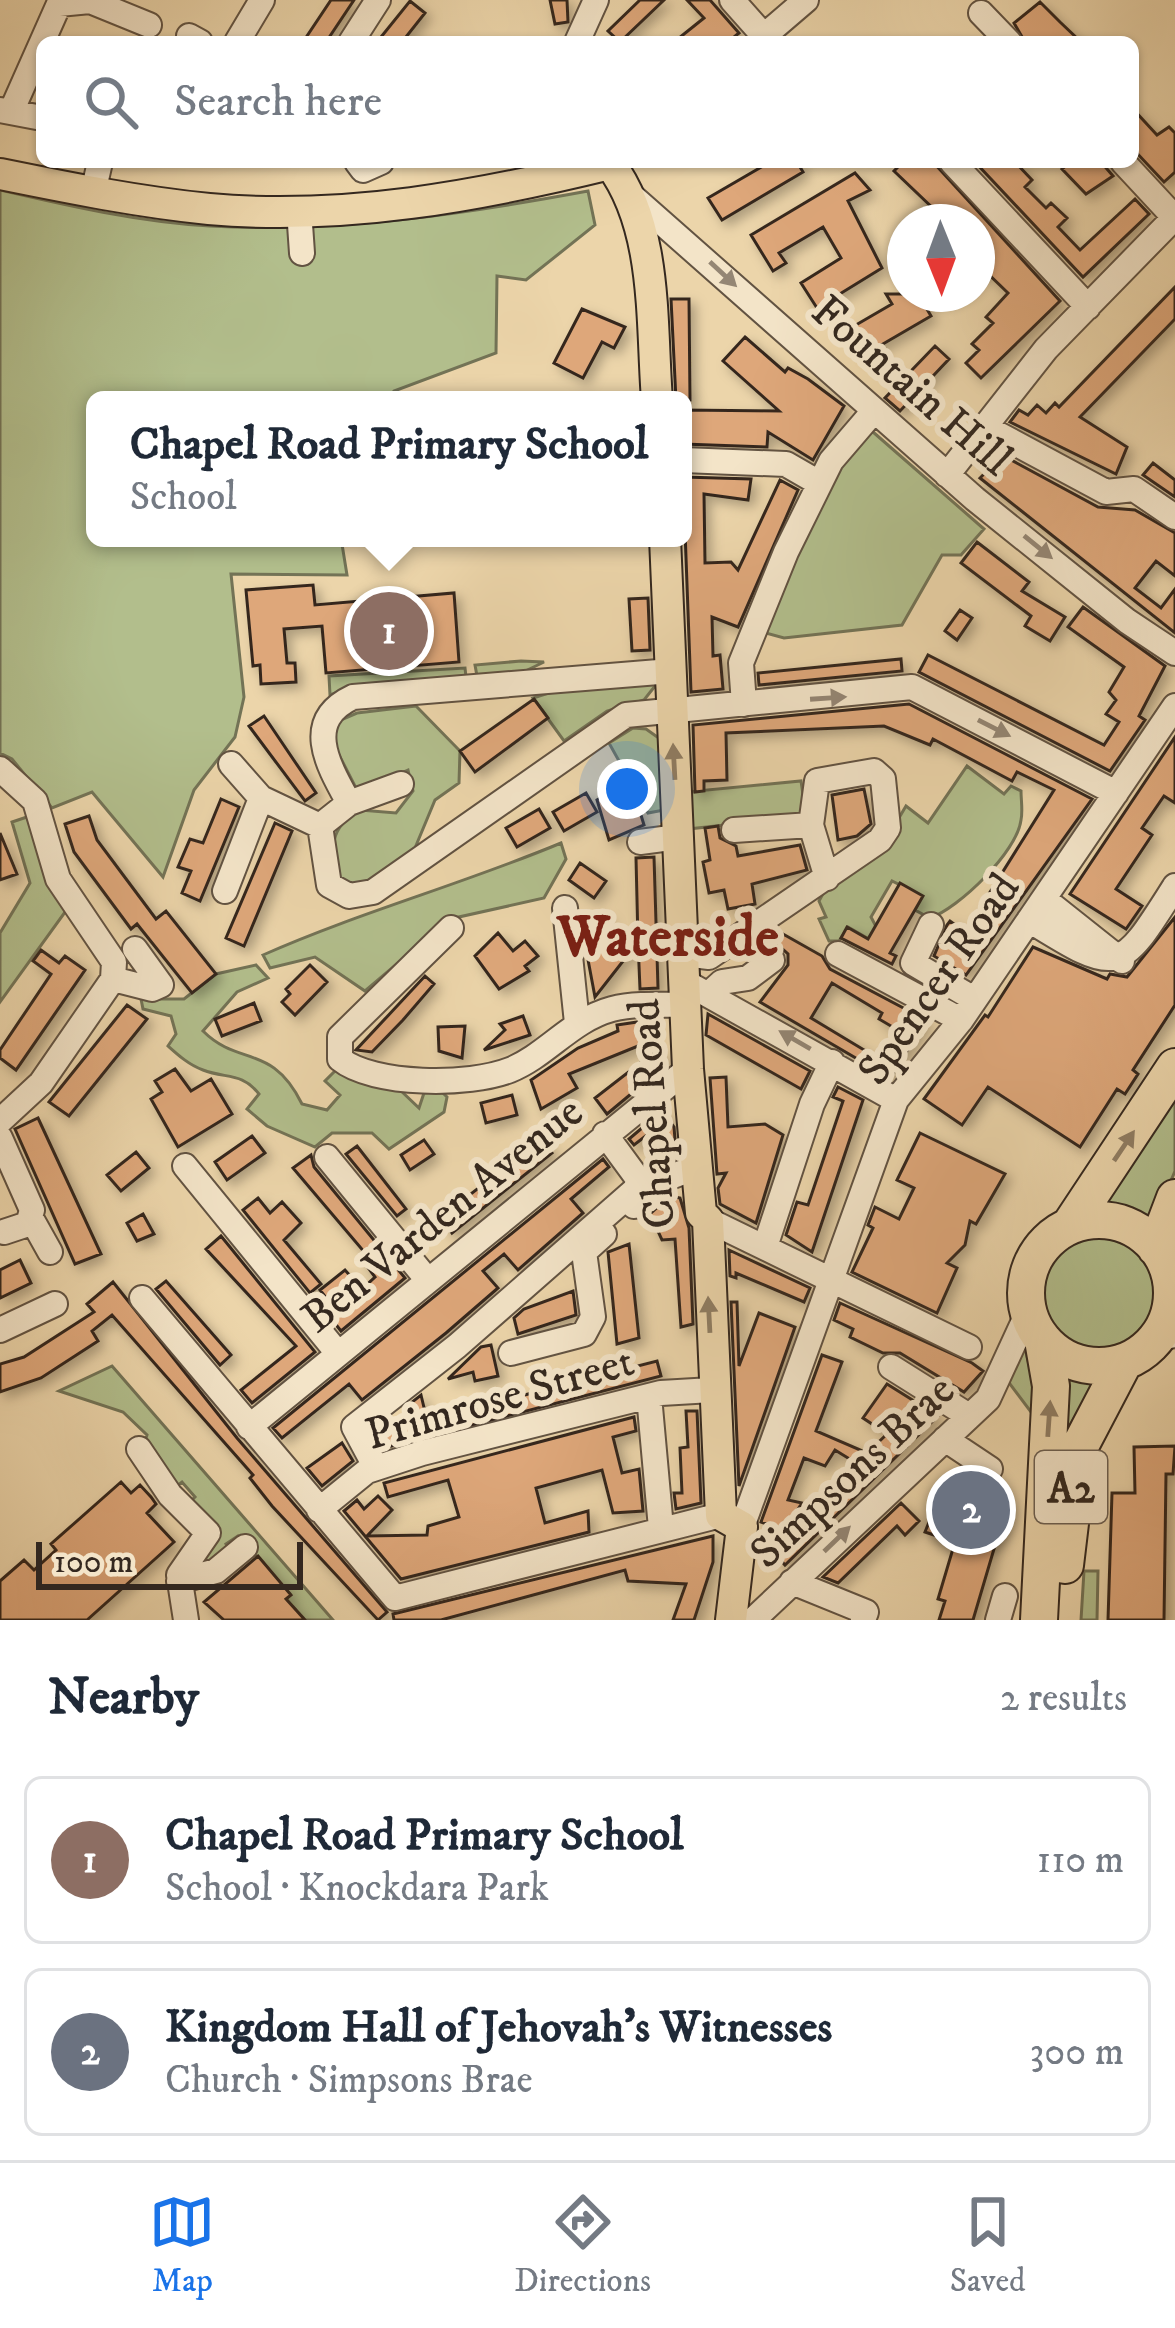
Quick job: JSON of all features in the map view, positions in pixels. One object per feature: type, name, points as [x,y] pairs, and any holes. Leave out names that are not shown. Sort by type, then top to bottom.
[{"type":"highway","name":"A2","points":[[1039,1620],[1051,1386],[1027,1281],[1035,1257],[1071,1224],[1175,1067]]},
{"type":"highway","points":[[1071,1224],[1114,1221],[1156,1247],[1175,1198]]},
{"type":"highway","name":"A2","points":[[1062,1620],[1069,1495],[1078,1448],[1123,1364],[1166,1337],[1173,1298],[1156,1247]]},
{"type":"highway","points":[[1036,1325],[1080,1365],[1123,1364]]},
{"type":"main road","points":[[0,174],[96,177],[213,209],[299,210],[437,201],[536,172],[569,168]]},
{"type":"main road","name":"Fountain Hill","points":[[614,168],[634,197]]},
{"type":"main road","points":[[634,197],[645,258],[656,391]]},
{"type":"main road","name":"Chapel Road","points":[[665,547],[678,837],[691,983],[688,1069],[701,1213],[708,1220],[712,1390],[732,1521],[730,1620]]},
{"type":"street","points":[[241,36],[262,0]]},
{"type":"street","points":[[355,36],[378,0]]},
{"type":"street","points":[[580,36],[596,0]]},
{"type":"street","points":[[732,0],[758,36]]},
{"type":"street","points":[[764,36],[806,0]]},
{"type":"street","points":[[43,36],[59,4],[90,1],[149,25]]},
{"type":"street","points":[[981,13],[1004,36]]},
{"type":"street","points":[[36,50],[5,111],[36,117]]},
{"type":"street","points":[[960,168],[1088,307]]},
{"type":"street","points":[[947,475],[1046,349],[1175,217],[1129,168]]},
{"type":"street","name":"Fountain Hill","points":[[634,197],[947,475],[1126,621],[1175,653]]},
{"type":"street","points":[[299,210],[302,254]]},
{"type":"street","points":[[645,258],[688,241]]},
{"type":"street","points":[[743,704],[741,663],[819,483],[873,412]]},
{"type":"street","points":[[985,427],[1106,492],[1134,489],[1175,517]]},
{"type":"street","points":[[692,460],[786,464],[819,483]]},
{"type":"street","points":[[349,803],[321,746],[324,720],[334,706],[353,698],[671,671]]},
{"type":"street","points":[[320,826],[329,885],[349,896],[373,892],[626,715],[912,687],[1116,793]]},
{"type":"street","name":"Spencer Road","points":[[732,1521],[833,1280],[896,1100],[967,1010],[1175,706]]},
{"type":"street","points":[[231,764],[261,798],[320,826]]},
{"type":"street","points":[[0,769],[35,801],[58,879],[114,962],[113,979],[41,1083],[0,1121]]},
{"type":"street","points":[[691,983],[709,957],[827,878],[880,840],[887,828],[883,779],[861,769],[817,781],[811,825],[827,878]]},
{"type":"street","points":[[320,826],[349,803],[401,784]]},
{"type":"street","points":[[225,891],[261,798]]},
{"type":"street","points":[[734,830],[811,825]]},
{"type":"street","points":[[640,842],[678,837]]},
{"type":"street","points":[[1036,910],[1087,958],[1116,960],[1134,951],[1175,886]]},
{"type":"street","points":[[565,908],[577,1023]]},
{"type":"street","points":[[932,925],[914,963],[967,1010]]},
{"type":"street","points":[[451,928],[340,1037],[340,1059],[351,1069],[412,1080],[489,1076],[511,1070],[577,1023],[611,1009],[691,983],[748,978],[772,960]]},
{"type":"street","points":[[113,979],[152,989],[161,986],[135,949]]},
{"type":"street","points":[[838,954],[967,1010]]},
{"type":"street","points":[[691,983],[896,1100]]},
{"type":"street","points":[[765,1247],[812,1104],[832,1062]]},
{"type":"street","name":"Ben Varden Avenue","points":[[250,1427],[336,1351],[688,1069]]},
{"type":"street","points":[[376,1468],[354,1427],[457,1346],[636,1189],[638,1179],[605,1134]]},
{"type":"street","points":[[0,1138],[31,1218],[50,1252]]},
{"type":"street","points":[[327,1157],[426,1279]]},
{"type":"street","points":[[185,1166],[336,1351]]},
{"type":"street","points":[[512,1353],[584,1334],[593,1317],[584,1252],[662,1180],[697,1167]]},
{"type":"street","points":[[4,1232],[31,1218]]},
{"type":"street","points":[[708,1220],[969,1347]]},
{"type":"street","points":[[142,1298],[395,1598],[661,1528],[732,1521]]},
{"type":"street","points":[[0,1330],[55,1304]]},
{"type":"street","name":"Simpsons Brae","points":[[753,1620],[988,1399],[1036,1325]]},
{"type":"street","points":[[891,1367],[945,1396],[969,1416]]},
{"type":"street","name":"Primrose Street","points":[[319,1510],[376,1468],[649,1396],[712,1390]]},
{"type":"street","points":[[649,1396],[661,1528]]},
{"type":"street","points":[[945,1439],[990,1469]]},
{"type":"street","points":[[139,1448],[170,1496],[208,1534],[179,1581],[185,1620]]},
{"type":"street","points":[[179,1581],[216,1571],[245,1547]]},
{"type":"street","points":[[734,1570],[749,1590],[783,1591],[866,1612],[863,1620]]},
{"type":"green space","points":[[0,190],[157,221],[258,227],[400,220],[588,191],[595,225],[526,280],[497,276],[496,353],[394,391],[86,391],[86,547],[342,547],[347,575],[231,574],[244,697],[235,737],[194,790],[163,877],[92,792],[52,808],[12,759],[0,753]]},
{"type":"green space","points":[[873,432],[984,529],[961,555],[942,555],[902,625],[784,638],[762,632],[801,539],[857,433]]},
{"type":"green space","points":[[544,662],[515,676],[477,676],[475,665]]},
{"type":"green space","points":[[465,668],[466,677],[355,686],[330,695],[329,676]]},
{"type":"green space","points":[[659,681],[644,700],[607,711],[564,741],[533,698],[558,690]]},
{"type":"green space","points":[[416,706],[460,751],[459,783],[435,800],[410,860],[358,887],[338,880],[333,849],[342,824],[360,810],[396,813],[413,791],[408,770],[358,792],[333,743],[336,722],[357,713]]},
{"type":"green space","points":[[633,728],[646,729],[663,741],[664,810],[648,813],[609,743]]},
{"type":"green space","points":[[967,766],[1004,794],[1011,786],[1021,791],[1017,833],[998,862],[956,903],[930,918],[915,910],[922,896],[892,881],[871,917],[880,934],[874,942],[848,927],[839,941],[829,941],[819,919],[826,917],[819,901],[825,890],[893,828],[906,806],[928,823]]},
{"type":"green space","points":[[801,781],[805,808],[799,817],[688,829],[686,792]]},
{"type":"green space","points":[[27,817],[50,884],[68,908],[0,1002],[0,933],[30,883],[12,822]]},
{"type":"green space","points":[[561,843],[566,859],[544,898],[450,919],[365,991],[315,957],[270,968],[263,955],[337,925]]},
{"type":"green space","points":[[256,965],[268,978],[237,992],[203,1031],[216,1042],[279,1072],[302,1104],[327,1110],[340,1095],[325,1081],[338,1068],[399,1089],[419,1108],[424,1093],[441,1091],[447,1097],[444,1112],[389,1149],[372,1133],[332,1133],[315,1147],[267,1126],[247,1109],[259,1094],[246,1082],[203,1070],[180,1056],[168,1046],[176,1034],[171,1016],[143,1009],[141,999],[184,999],[216,974]]},
{"type":"green space","points":[[1175,1092],[1175,1171],[1152,1226],[1125,1208],[1097,1205]]},
{"type":"green space","points":[[1100,1234],[1122,1239],[1141,1251],[1153,1270],[1158,1292],[1153,1314],[1141,1333],[1122,1345],[1100,1350],[1078,1345],[1059,1333],[1047,1314],[1042,1292],[1047,1270],[1059,1251],[1078,1239]]},
{"type":"green space","points":[[1024,1344],[1034,1386],[1034,1416],[1004,1376]]},
{"type":"green space","points":[[112,1366],[333,1620],[305,1620],[286,1599],[290,1594],[238,1536],[226,1544],[230,1551],[186,1577],[201,1550],[186,1506],[195,1497],[182,1482],[172,1490],[144,1444],[147,1435],[123,1412],[59,1391]]},
{"type":"green space","points":[[1056,1373],[1095,1383],[1070,1425],[1058,1421]]},
{"type":"green space","points":[[1084,1571],[1098,1571],[1097,1620],[1081,1620]]},
{"type":"building","points":[[331,0],[354,0],[330,36],[307,36]]},
{"type":"building","points":[[550,0],[567,0],[568,22],[555,24]]},
{"type":"building","points":[[640,0],[664,0],[626,36],[608,31]]},
{"type":"building","points":[[687,0],[710,0],[739,33],[682,36],[704,18]]},
{"type":"building","points":[[410,1],[425,13],[407,36],[382,36]]},
{"type":"building","points":[[1040,2],[1075,36],[1022,36],[1014,23]]},
{"type":"building","points":[[1139,116],[1157,135],[1169,127],[1175,133],[1175,172],[1164,182],[1139,155]]},
{"type":"building","points":[[760,168],[801,168],[803,172],[722,220],[708,198]]},
{"type":"building","points":[[897,168],[938,168],[971,204],[928,204],[894,171]]},
{"type":"building","points":[[981,168],[1021,168],[1032,180],[1025,187],[1046,208],[1051,203],[1067,218],[1058,227],[1080,250],[1135,199],[1149,214],[1083,277]]},
{"type":"building","points":[[1106,168],[1113,176],[1086,194],[1062,169]]},
{"type":"building","points":[[855,173],[870,190],[848,201],[882,268],[817,308],[801,283],[841,258],[823,227],[779,253],[786,263],[773,271],[751,235]]},
{"type":"building","points":[[995,230],[1060,301],[981,378],[966,363],[979,350],[972,344],[993,323],[986,317],[1008,293],[995,280]]},
{"type":"building","points":[[1175,287],[1175,319],[1080,417],[1127,447],[1116,474],[1010,422],[1019,410],[1028,415],[1037,405],[1046,413],[1055,403],[1059,407]]},
{"type":"building","points":[[671,299],[689,299],[690,391],[676,391]]},
{"type":"building","points":[[887,307],[887,312],[929,312],[931,316],[864,355],[849,329]]},
{"type":"building","points":[[582,309],[625,327],[614,348],[602,342],[583,378],[554,363]]},
{"type":"building","points":[[745,337],[785,372],[788,368],[808,379],[844,406],[813,460],[768,432],[767,447],[692,444],[692,410],[779,411],[723,361]]},
{"type":"building","points":[[935,346],[949,359],[900,411],[885,398]]},
{"type":"building","points":[[989,448],[1098,507],[1135,510],[1175,533],[1175,576],[1156,561],[1135,588],[1161,608],[1175,589],[1175,633],[980,478],[990,468],[978,462]]},
{"type":"building","points":[[1153,463],[1175,480],[1175,497],[1143,475]]},
{"type":"building","points":[[692,477],[751,479],[748,500],[704,494],[705,563],[731,562],[738,570],[780,480],[798,490],[738,627],[712,617],[713,656],[720,655],[723,689],[691,692],[686,547],[692,547]]},
{"type":"building","points":[[977,542],[1029,582],[1022,591],[1065,617],[1050,641],[1025,626],[1031,616],[961,563]]},
{"type":"building","points":[[313,585],[315,605],[454,593],[459,662],[326,673],[322,626],[284,629],[287,663],[295,663],[296,682],[261,684],[260,665],[253,666],[246,590]]},
{"type":"building","points":[[648,598],[650,650],[632,651],[629,599]]},
{"type":"building","points":[[1083,607],[1165,666],[1139,716],[1145,720],[1110,771],[919,672],[928,655],[1104,745],[1119,722],[1106,714],[1116,700],[1109,692],[1124,667],[1068,627]]},
{"type":"building","points":[[960,610],[972,618],[957,640],[945,631]]},
{"type":"building","points":[[901,659],[902,671],[759,685],[758,673]]},
{"type":"building","points":[[534,699],[548,718],[475,772],[460,751]]},
{"type":"building","points":[[909,704],[1092,799],[966,975],[934,956],[947,925],[950,921],[965,932],[1054,790],[1017,772],[1012,781],[933,739],[930,745],[884,726],[726,733],[727,780],[704,781],[704,791],[695,792],[693,725]]},
{"type":"building","points":[[264,716],[316,793],[305,801],[249,726]]},
{"type":"building","points":[[1175,737],[1175,803],[1164,796],[1142,828],[1152,835],[1116,889],[1142,906],[1126,929],[1070,894]]},
{"type":"building","points":[[632,779],[643,798],[637,802],[644,825],[609,840],[597,800]]},
{"type":"building","points":[[864,789],[871,824],[857,836],[838,840],[832,795]]},
{"type":"building","points":[[586,793],[597,812],[564,831],[553,812]]},
{"type":"building","points":[[221,799],[239,807],[200,901],[182,893],[191,871],[178,867],[190,839],[203,843]]},
{"type":"building","points":[[539,809],[550,828],[517,847],[506,828]]},
{"type":"building","points":[[89,816],[97,840],[156,919],[166,911],[216,974],[192,993],[137,924],[131,929],[74,852],[65,824]]},
{"type":"building","points":[[275,823],[292,831],[244,946],[226,938]]},
{"type":"building","points":[[718,826],[720,838],[736,846],[738,856],[800,845],[807,870],[752,884],[755,904],[728,909],[724,890],[709,893],[703,862],[710,860],[705,828]]},
{"type":"building","points":[[0,833],[17,874],[0,880]]},
{"type":"building","points":[[654,857],[658,988],[640,989],[638,942],[595,997],[586,949],[588,917],[607,916],[608,942],[638,941],[636,858]]},
{"type":"building","points":[[580,863],[606,881],[594,898],[569,880]]},
{"type":"building","points":[[900,883],[923,896],[890,953],[896,956],[892,964],[841,938],[847,927],[868,939]]},
{"type":"building","points":[[1175,917],[1175,1005],[1133,1070],[1138,1074],[1125,1094],[1117,1089],[1080,1147],[988,1087],[962,1125],[924,1099],[988,1017],[1033,947],[1107,979],[1110,974],[1127,977]]},
{"type":"building","points":[[498,933],[513,951],[525,941],[538,956],[525,966],[529,971],[499,989],[475,956]]},
{"type":"building","points":[[783,934],[822,956],[830,969],[926,1020],[890,1078],[760,1002],[788,965],[788,954],[777,944]],"holes":[[[832,983],[882,1013],[879,1019],[896,1029],[879,1059],[811,1018]]]},
{"type":"building","points":[[41,950],[59,963],[65,956],[85,970],[16,1070],[0,1058],[0,1050],[51,974],[33,961]]},
{"type":"building","points":[[310,965],[327,982],[295,1015],[282,1002],[290,994],[286,989]]},
{"type":"building","points":[[425,976],[434,984],[403,1020],[372,1052],[356,1050]]},
{"type":"building","points":[[254,1003],[261,1021],[222,1036],[215,1019]]},
{"type":"building","points":[[127,1005],[147,1019],[69,1116],[49,1102]]},
{"type":"building","points":[[708,1014],[810,1071],[801,1089],[706,1035]]},
{"type":"building","points":[[523,1016],[530,1035],[484,1050],[505,1030],[500,1024]]},
{"type":"building","points":[[644,1021],[648,1042],[569,1074],[577,1088],[541,1109],[531,1080],[578,1048],[618,1031],[617,1025]]},
{"type":"building","points":[[465,1026],[462,1058],[439,1051],[438,1027]]},
{"type":"building","points":[[657,1050],[667,1064],[607,1114],[595,1098]]},
{"type":"building","points":[[175,1069],[191,1091],[211,1079],[232,1114],[178,1147],[151,1099],[162,1092],[155,1081]]},
{"type":"building","points":[[726,1077],[728,1127],[765,1124],[783,1135],[756,1223],[720,1204],[718,1188],[726,1173],[717,1174],[710,1078]]},
{"type":"building","points":[[838,1087],[863,1100],[812,1252],[786,1235],[797,1202],[808,1205],[843,1101],[833,1097]]},
{"type":"building","points":[[512,1095],[517,1115],[486,1123],[481,1103]]},
{"type":"building","points":[[662,1111],[674,1127],[676,1152],[664,1160],[647,1135],[634,1145],[629,1139]]},
{"type":"building","points":[[38,1118],[101,1254],[75,1264],[15,1129]]},
{"type":"building","points":[[920,1133],[1005,1174],[976,1224],[970,1221],[965,1245],[947,1263],[957,1268],[937,1313],[852,1272],[873,1228],[868,1225],[875,1207],[899,1219],[914,1188],[897,1180]]},
{"type":"building","points":[[252,1136],[265,1153],[227,1180],[215,1162]]},
{"type":"building","points":[[542,1139],[552,1153],[452,1233],[441,1217]]},
{"type":"building","points":[[424,1140],[434,1154],[410,1170],[401,1155]]},
{"type":"building","points":[[357,1146],[406,1209],[397,1216],[346,1154]]},
{"type":"building","points":[[136,1152],[149,1168],[121,1191],[107,1175]]},
{"type":"building","points":[[311,1155],[314,1167],[405,1278],[341,1331],[330,1317],[337,1312],[320,1290],[345,1270],[362,1289],[375,1277],[361,1258],[366,1254],[293,1168]]},
{"type":"building","points":[[603,1159],[609,1167],[571,1199],[583,1213],[518,1270],[504,1254],[483,1271],[498,1288],[446,1333],[362,1400],[349,1384],[282,1438],[273,1428]]},
{"type":"building","points":[[670,1196],[680,1198],[689,1228],[693,1324],[681,1327],[675,1239],[662,1240],[650,1214]]},
{"type":"building","points":[[258,1198],[270,1213],[282,1202],[301,1223],[284,1240],[321,1284],[310,1293],[243,1210]]},
{"type":"building","points":[[143,1214],[154,1234],[137,1241],[127,1223]]},
{"type":"building","points":[[221,1236],[315,1352],[252,1403],[241,1390],[296,1346],[206,1249]]},
{"type":"building","points":[[629,1244],[639,1338],[617,1344],[608,1252]]},
{"type":"building","points":[[729,1250],[810,1288],[804,1302],[736,1273],[736,1278],[730,1276]]},
{"type":"building","points":[[20,1260],[31,1283],[0,1298],[0,1270]]},
{"type":"building","points":[[166,1281],[231,1355],[220,1365],[156,1289]]},
{"type":"building","points":[[113,1282],[237,1438],[387,1612],[378,1620],[272,1506],[250,1478],[253,1475],[112,1315],[92,1331],[98,1341],[41,1378],[0,1392],[0,1364],[24,1357],[94,1312],[87,1304]]},
{"type":"building","points":[[573,1291],[576,1315],[518,1334],[514,1318],[524,1309]]},
{"type":"building","points":[[731,1302],[737,1302],[739,1366],[759,1313],[795,1327],[739,1486]]},
{"type":"building","points":[[840,1303],[983,1371],[964,1392],[900,1353],[883,1353],[850,1337],[853,1329],[834,1320]]},
{"type":"building","points":[[491,1345],[498,1376],[475,1381],[473,1372],[448,1379],[481,1347]]},
{"type":"building","points":[[822,1355],[842,1362],[816,1431],[867,1453],[887,1434],[863,1418],[887,1384],[938,1416],[785,1565],[776,1555],[861,1466],[835,1450],[825,1466],[804,1458],[788,1500],[802,1503],[784,1530],[761,1522]]},
{"type":"building","points":[[657,1361],[661,1376],[384,1448],[376,1434],[411,1424],[407,1406],[421,1395],[427,1420]]},
{"type":"building","points":[[686,1411],[697,1411],[701,1503],[676,1509],[674,1493],[682,1493],[680,1448],[688,1447]]},
{"type":"building","points":[[634,1417],[636,1431],[613,1437],[622,1473],[639,1469],[643,1511],[613,1513],[602,1470],[536,1488],[545,1523],[588,1511],[589,1532],[401,1579],[344,1511],[357,1500],[364,1509],[378,1496],[392,1510],[367,1536],[427,1535],[428,1526],[459,1517],[448,1480],[388,1497],[384,1483]]},
{"type":"building","points":[[342,1443],[353,1461],[322,1486],[307,1468]]},
{"type":"building","points":[[1175,1446],[1173,1474],[1166,1474],[1164,1620],[1108,1620],[1112,1493],[1135,1493],[1134,1447]]},
{"type":"building","points":[[121,1482],[131,1493],[140,1485],[151,1497],[156,1504],[147,1513],[174,1542],[87,1620],[0,1620],[0,1581],[24,1560],[34,1570],[56,1550],[51,1544]]},
{"type":"building","points":[[944,1485],[1007,1505],[973,1620],[939,1620],[945,1601],[938,1599],[955,1542],[925,1532]]},
{"type":"building","points":[[901,1503],[919,1521],[905,1535],[897,1526],[838,1583],[823,1577]]},
{"type":"building","points":[[713,1536],[713,1562],[694,1620],[673,1620],[686,1584],[628,1581],[625,1570],[441,1620],[394,1620],[393,1614]]},
{"type":"building","points":[[258,1556],[305,1620],[224,1620],[204,1602]]},
{"type":"place","name":"Chapel Road Primary School","points":[[389,631]]},
{"type":"place","name":"Kingdom Hall of Jehovah's Witnesses","points":[[971,1510]]},
{"type":"district","name":"Waterside","points":[[668,935]]}]
